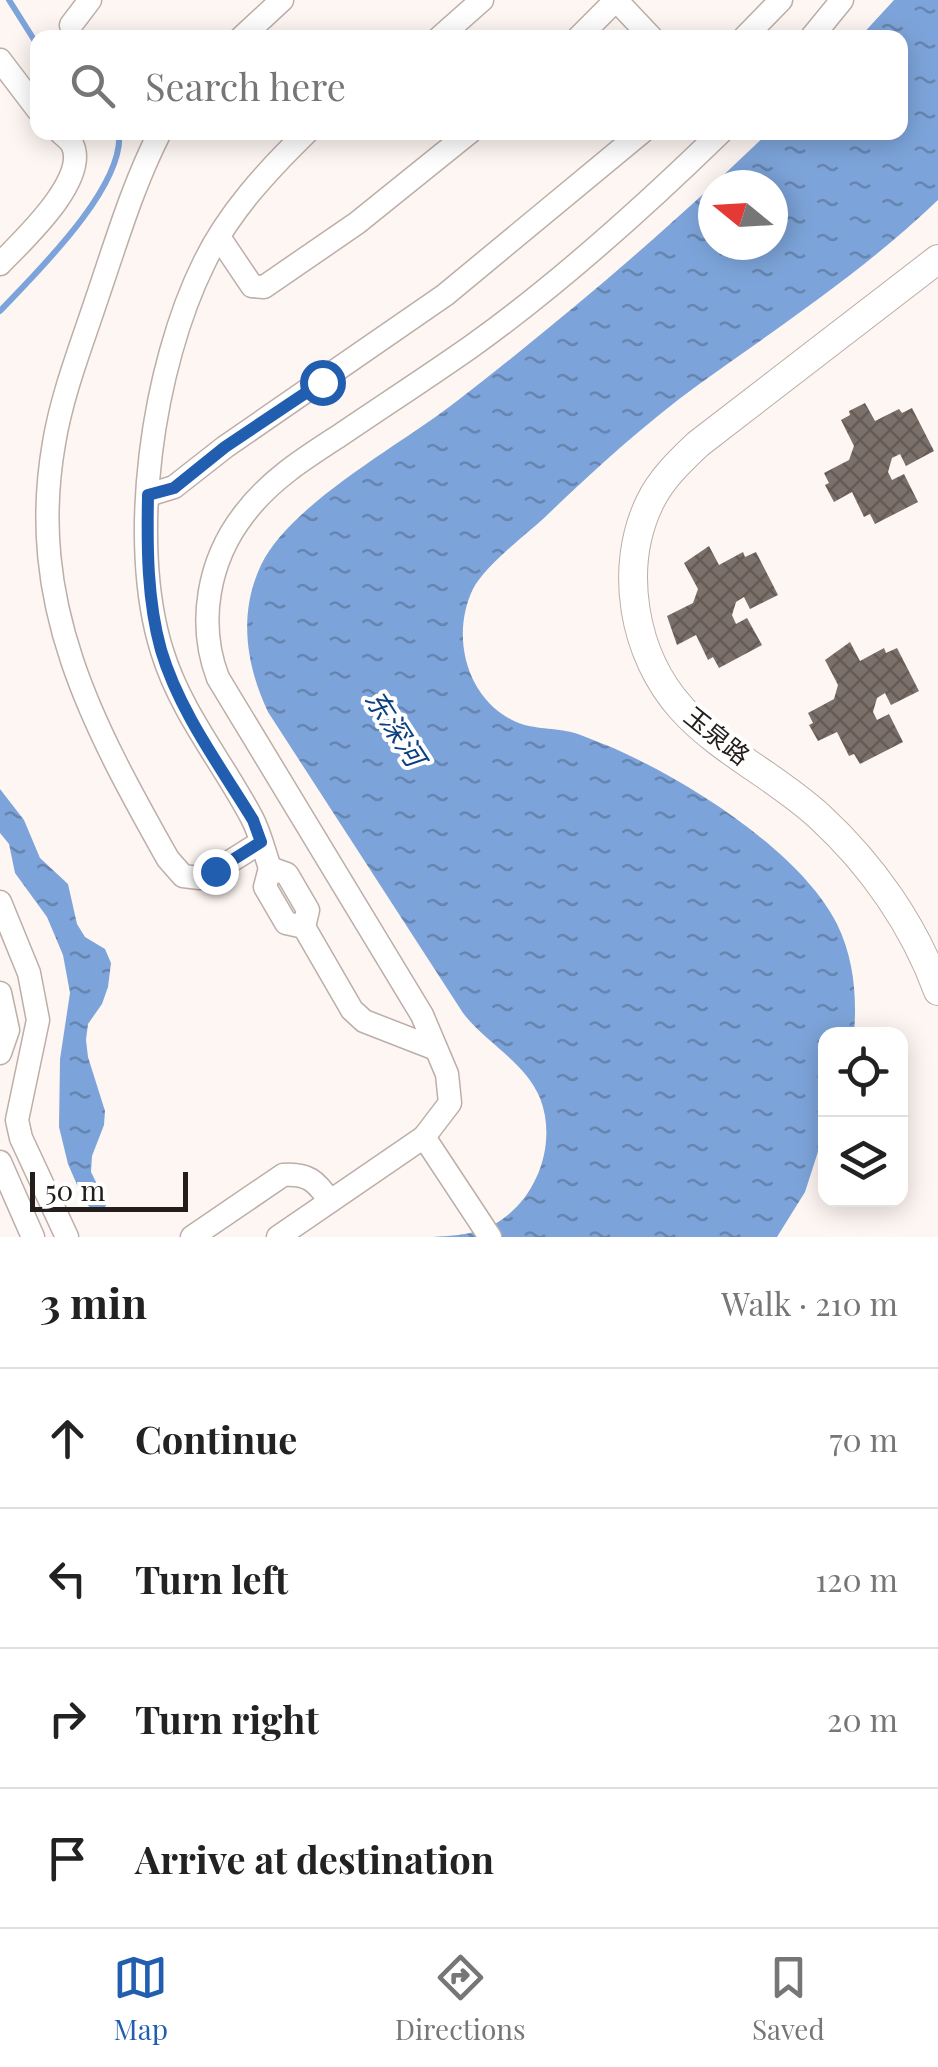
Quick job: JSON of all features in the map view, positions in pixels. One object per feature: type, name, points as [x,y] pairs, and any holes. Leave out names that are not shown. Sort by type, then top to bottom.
[{"type":"street","points":[[71,25],[90,0]]},
{"type":"street","points":[[250,30],[282,0]]},
{"type":"street","points":[[448,30],[482,0]]},
{"type":"street","points":[[586,30],[616,0],[644,30]]},
{"type":"street","points":[[752,30],[780,0]]},
{"type":"street","points":[[818,30],[842,0]]},
{"type":"street","points":[[0,60],[30,102]]},
{"type":"street","points":[[0,264],[56,203],[68,183],[75,160],[68,140]]},
{"type":"street","points":[[157,140],[129,203],[68,385],[54,442],[47,499],[48,562],[58,622],[76,680],[100,735],[168,859],[184,876],[200,878],[261,842]]},
{"type":"street","points":[[299,140],[268,170],[220,236],[190,297],[167,368],[155,419],[148,495],[147,543],[160,648],[176,691],[253,820],[270,868],[287,874],[308,910],[304,927],[352,1010],[364,1021],[436,1048]]},
{"type":"street","points":[[220,236],[244,278],[252,286],[264,287],[357,223],[460,140]]},
{"type":"street","points":[[148,495],[174,488],[225,447],[445,295],[632,140]]},
{"type":"street","points":[[278,1237],[424,1136],[450,1103],[447,1074],[422,1015],[218,678],[208,653],[206,627],[215,571],[244,514],[292,467],[474,345],[617,229],[712,140]]},
{"type":"street","name":"玉泉路","points":[[938,259],[698,444],[673,468],[651,500],[638,532],[633,569],[642,639],[660,678],[681,708],[704,730],[819,816],[853,851],[915,937],[938,992]]},
{"type":"street","points":[[0,902],[29,973],[38,1020],[9,1100],[21,1138],[67,1237]]},
{"type":"street","points":[[0,993],[8,1030],[0,1053]]},
{"type":"street","points":[[424,1136],[490,1237]]},
{"type":"street","points":[[0,1162],[33,1237]]},
{"type":"street","points":[[192,1237],[282,1176],[298,1174],[315,1180],[330,1201]]},
{"type":"water","name":"东深河","points":[[894,0],[938,0],[938,200],[851,274],[698,385],[618,449],[486,571],[473,589],[463,625],[463,644],[473,680],[496,709],[519,723],[584,736],[636,759],[702,796],[736,818],[796,869],[820,896],[837,924],[853,978],[854,1027],[818,1027],[818,1152],[805,1192],[777,1237],[433,1237],[479,1231],[513,1210],[526,1195],[543,1158],[546,1138],[540,1098],[525,1074],[463,1013],[268,712],[254,676],[248,639],[249,602],[261,565],[276,542],[321,497],[434,418],[555,322],[698,198],[698,260],[788,260],[788,170],[729,170],[761,140],[908,140],[908,30],[866,30]]},
{"type":"water","points":[[0,789],[24,820],[40,858],[68,884],[77,924],[85,937],[105,949],[111,963],[108,987],[88,1024],[86,1040],[105,1111],[91,1172],[107,1204],[102,1211],[94,1212],[84,1201],[68,1164],[59,1127],[60,1059],[70,993],[63,955],[47,917],[15,873],[9,844],[0,833]]},
{"type":"building","points":[[865,403],[875,421],[899,409],[902,413],[912,408],[934,451],[906,466],[900,454],[892,458],[888,472],[892,480],[904,474],[918,502],[875,524],[870,514],[864,517],[852,492],[834,502],[824,473],[849,460],[854,446],[841,420]]},
{"type":"building","points":[[709,546],[719,565],[743,552],[745,557],[756,552],[778,595],[750,609],[744,597],[736,602],[732,615],[736,624],[747,618],[762,645],[719,668],[713,657],[708,660],[696,635],[677,645],[667,616],[693,603],[698,589],[684,563]]},
{"type":"building","points":[[850,642],[860,661],[884,648],[886,653],[897,648],[919,691],[891,705],[885,693],[877,698],[873,712],[877,720],[889,714],[903,742],[860,764],[854,754],[849,756],[837,732],[818,741],[809,725],[813,723],[808,713],[834,699],[838,685],[825,660]]},
{"type":"waterway","points":[[9,0],[30,33]]},
{"type":"waterway","points":[[0,311],[55,252],[93,203],[108,178],[118,140]]},
{"type":"route","points":[[215,871],[261,842],[253,820],[176,691],[160,648],[147,543],[148,495],[174,488],[225,447],[322,382]]}]
